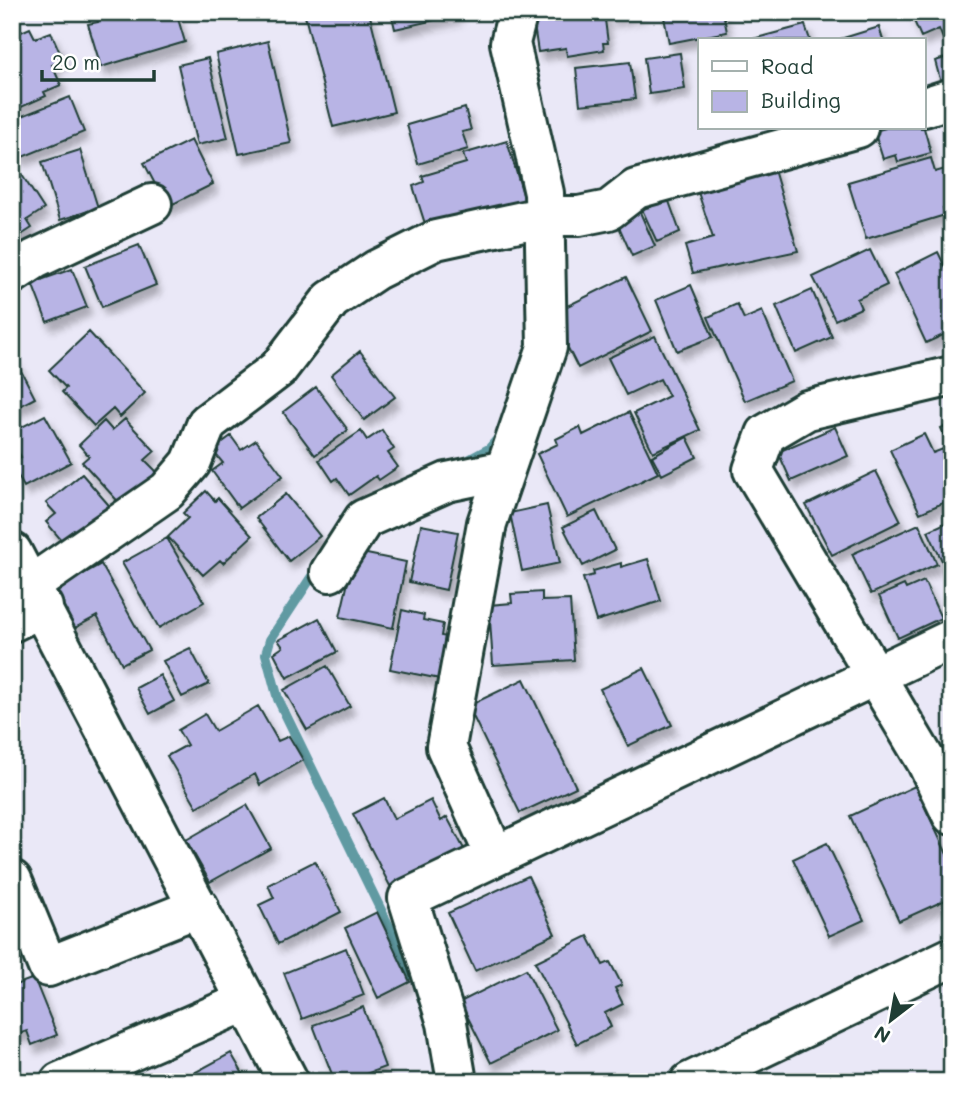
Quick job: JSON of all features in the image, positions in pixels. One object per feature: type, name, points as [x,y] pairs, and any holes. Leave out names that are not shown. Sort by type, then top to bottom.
[{"type":"street","points":[[495,856],[446,747],[487,523],[547,347],[544,193],[510,43],[518,12]]},
{"type":"street","points":[[926,106],[952,98]]},
{"type":"street","points":[[29,605],[167,491],[191,463],[207,423],[278,369],[331,300],[376,270],[436,240],[546,216],[579,216],[609,209],[636,189],[851,130]]},
{"type":"street","points":[[12,274],[35,259],[152,204]]},
{"type":"street","points":[[952,376],[807,410],[766,434],[753,470],[926,761],[952,815]]},
{"type":"street","points":[[331,572],[364,519],[447,482],[505,470]]},
{"type":"street","points":[[12,552],[29,605],[199,907],[289,1082]]},
{"type":"street","points":[[457,1082],[447,1023],[408,898],[952,639]]},
{"type":"street","points":[[12,880],[48,967],[199,907]]},
{"type":"street","points":[[690,1082],[952,957]]},
{"type":"street","points":[[60,1082],[247,1001]]},
{"type":"building","points":[[95,12],[176,12],[185,42],[101,67],[88,24],[98,22]]},
{"type":"building","points":[[304,12],[369,12],[394,112],[333,127]]},
{"type":"building","points":[[391,12],[457,12],[457,15],[395,29]]},
{"type":"building","points":[[532,12],[604,12],[608,43],[603,43],[604,50],[567,56],[566,48],[538,52]]},
{"type":"building","points":[[610,12],[643,12],[611,18]]},
{"type":"building","points":[[663,12],[723,12],[727,32],[669,43]]},
{"type":"building","points":[[910,12],[952,12],[952,37],[944,41],[939,29],[921,37]]},
{"type":"building","points":[[805,25],[809,38],[756,38]]},
{"type":"building","points":[[879,27],[882,38],[843,38]]},
{"type":"building","points":[[30,28],[35,38],[51,32],[63,60],[52,65],[61,85],[44,92],[46,96],[17,109],[16,106],[12,107],[12,36]]},
{"type":"building","points":[[268,41],[291,143],[239,154],[216,54]]},
{"type":"building","points":[[680,53],[685,89],[649,94],[644,58]]},
{"type":"building","points":[[952,56],[952,88],[943,90],[935,61]]},
{"type":"building","points":[[208,58],[228,138],[197,145],[178,65]]},
{"type":"building","points":[[630,62],[635,99],[580,105],[576,68]]},
{"type":"building","points":[[70,97],[84,132],[20,158],[12,139],[12,120]]},
{"type":"building","points":[[465,108],[471,130],[462,132],[468,149],[418,164],[407,125]]},
{"type":"building","points":[[952,110],[952,144],[943,112]]},
{"type":"building","points":[[925,130],[931,153],[898,162],[896,155],[883,159],[874,131]]},
{"type":"building","points":[[191,140],[213,184],[167,207],[144,163]]},
{"type":"building","points":[[507,141],[525,201],[427,230],[413,186],[424,182],[422,176],[466,163],[463,154]]},
{"type":"building","points":[[80,150],[98,208],[60,220],[42,162]]},
{"type":"building","points":[[931,158],[935,172],[952,167],[952,205],[943,208],[945,215],[866,239],[848,182]]},
{"type":"building","points":[[772,163],[798,251],[693,273],[685,246],[713,238],[696,186]]},
{"type":"building","points":[[20,172],[44,209],[27,220],[32,228],[12,241],[12,177]]},
{"type":"building","points":[[666,193],[680,232],[657,242],[640,205]]},
{"type":"building","points":[[639,210],[655,246],[632,256],[616,220]]},
{"type":"building","points":[[139,245],[156,285],[102,307],[85,266]]},
{"type":"building","points":[[870,250],[887,285],[857,299],[861,308],[835,320],[813,277]]},
{"type":"building","points":[[938,252],[952,281],[952,331],[926,343],[894,274]]},
{"type":"building","points":[[72,269],[87,307],[47,322],[32,283]]},
{"type":"building","points":[[626,277],[652,331],[578,368],[551,314]]},
{"type":"building","points":[[691,285],[713,337],[677,351],[656,300]]},
{"type":"building","points":[[812,290],[832,337],[796,353],[776,306]]},
{"type":"building","points":[[737,304],[744,319],[762,311],[792,381],[745,401],[708,317]]},
{"type":"building","points":[[89,332],[145,393],[120,417],[113,409],[94,426],[62,392],[66,388],[49,370]]},
{"type":"building","points":[[655,336],[700,430],[653,452],[634,413],[669,396],[660,379],[626,395],[608,358]]},
{"type":"building","points":[[360,351],[395,397],[364,420],[331,375]]},
{"type":"building","points":[[15,359],[35,398],[12,410],[12,360]]},
{"type":"building","points":[[316,387],[348,430],[315,455],[283,412]]},
{"type":"building","points":[[629,412],[658,473],[567,517],[537,454],[558,444],[556,439],[580,427],[583,435]]},
{"type":"building","points":[[45,415],[71,462],[24,487],[12,465],[12,461],[21,457],[12,440],[12,432]]},
{"type":"building","points":[[125,419],[155,451],[145,460],[160,475],[124,508],[82,462],[89,456],[79,445],[104,421],[112,430]]},
{"type":"building","points":[[952,423],[952,451],[941,428]]},
{"type":"building","points":[[835,427],[848,456],[791,481],[778,452]]},
{"type":"building","points":[[382,430],[394,449],[388,453],[398,467],[379,480],[376,476],[349,495],[337,478],[333,481],[319,460],[361,431],[367,440]]},
{"type":"building","points":[[924,434],[933,453],[943,449],[952,468],[952,499],[920,513],[890,450]]},
{"type":"building","points":[[231,436],[241,450],[256,440],[283,476],[239,508],[212,471],[223,463],[212,450]]},
{"type":"building","points":[[687,437],[697,457],[662,475],[652,456]]},
{"type":"building","points":[[876,471],[901,521],[832,555],[806,505]]},
{"type":"building","points":[[82,474],[113,510],[68,548],[46,522],[56,514],[46,503]]},
{"type":"building","points":[[206,491],[215,501],[218,498],[252,536],[223,563],[220,560],[203,575],[168,537],[188,518],[183,513]]},
{"type":"building","points":[[286,494],[320,536],[289,561],[256,518]]},
{"type":"building","points":[[547,505],[560,563],[522,571],[510,513]]},
{"type":"building","points":[[596,511],[615,550],[583,566],[563,527]]},
{"type":"building","points":[[952,520],[952,577],[950,578],[928,531]]},
{"type":"building","points":[[919,524],[937,564],[871,594],[852,554]]},
{"type":"building","points":[[421,525],[458,532],[446,590],[409,582]]},
{"type":"building","points":[[167,538],[204,602],[159,628],[122,563]]},
{"type":"building","points":[[362,553],[406,562],[393,628],[340,617],[353,560],[360,561]]},
{"type":"building","points":[[648,559],[661,601],[596,621],[583,578],[594,575],[593,571]]},
{"type":"building","points":[[101,564],[149,650],[122,664],[97,616],[75,628],[54,590]]},
{"type":"building","points":[[924,581],[941,618],[898,638],[879,596],[904,585],[906,589]]},
{"type":"building","points":[[542,592],[542,601],[570,600],[574,660],[493,665],[489,605],[512,603],[511,594]]},
{"type":"building","points":[[402,610],[424,615],[423,620],[443,624],[441,636],[448,637],[440,679],[390,669]]},
{"type":"building","points":[[319,618],[337,652],[287,678],[274,653],[283,647],[278,640]]},
{"type":"building","points":[[190,648],[209,684],[182,697],[163,661]]},
{"type":"building","points":[[327,666],[350,706],[307,730],[284,690]]},
{"type":"building","points":[[644,668],[672,725],[628,746],[600,689]]},
{"type":"building","points":[[160,675],[174,701],[150,714],[136,688]]},
{"type":"building","points":[[524,679],[576,787],[520,813],[468,706]]},
{"type":"building","points":[[258,706],[278,741],[289,736],[303,760],[260,785],[255,774],[197,807],[167,756],[187,745],[178,730],[205,714],[215,731]]},
{"type":"building","points":[[915,786],[952,865],[952,897],[899,921],[850,816]]},
{"type":"building","points":[[384,798],[394,819],[431,800],[441,821],[447,817],[464,849],[390,886],[353,814]]},
{"type":"building","points":[[247,805],[271,848],[210,882],[186,840]]},
{"type":"building","points":[[827,843],[864,920],[829,936],[793,859]]},
{"type":"building","points":[[315,861],[341,912],[278,944],[259,905],[274,898],[268,885]]},
{"type":"building","points":[[528,876],[555,934],[475,971],[448,913]]},
{"type":"building","points":[[377,912],[410,982],[378,998],[345,928]]},
{"type":"building","points":[[588,936],[603,965],[610,962],[622,985],[615,988],[623,1004],[605,1013],[611,1027],[577,1044],[535,962]]},
{"type":"building","points":[[346,948],[364,995],[302,1019],[284,973]]},
{"type":"building","points":[[526,969],[557,1030],[491,1063],[460,1002]]},
{"type":"building","points":[[34,978],[57,1035],[32,1045],[27,1031],[13,1036],[12,980],[15,985]]},
{"type":"building","points":[[363,1007],[385,1067],[344,1082],[335,1082],[313,1025]]},
{"type":"building","points":[[231,1053],[243,1074],[235,1079],[237,1082],[179,1081]]},
{"type":"waterway","points":[[465,462],[489,449],[502,434]]},
{"type":"waterway","points":[[318,567],[270,640],[266,654],[278,699],[413,976]]}]
